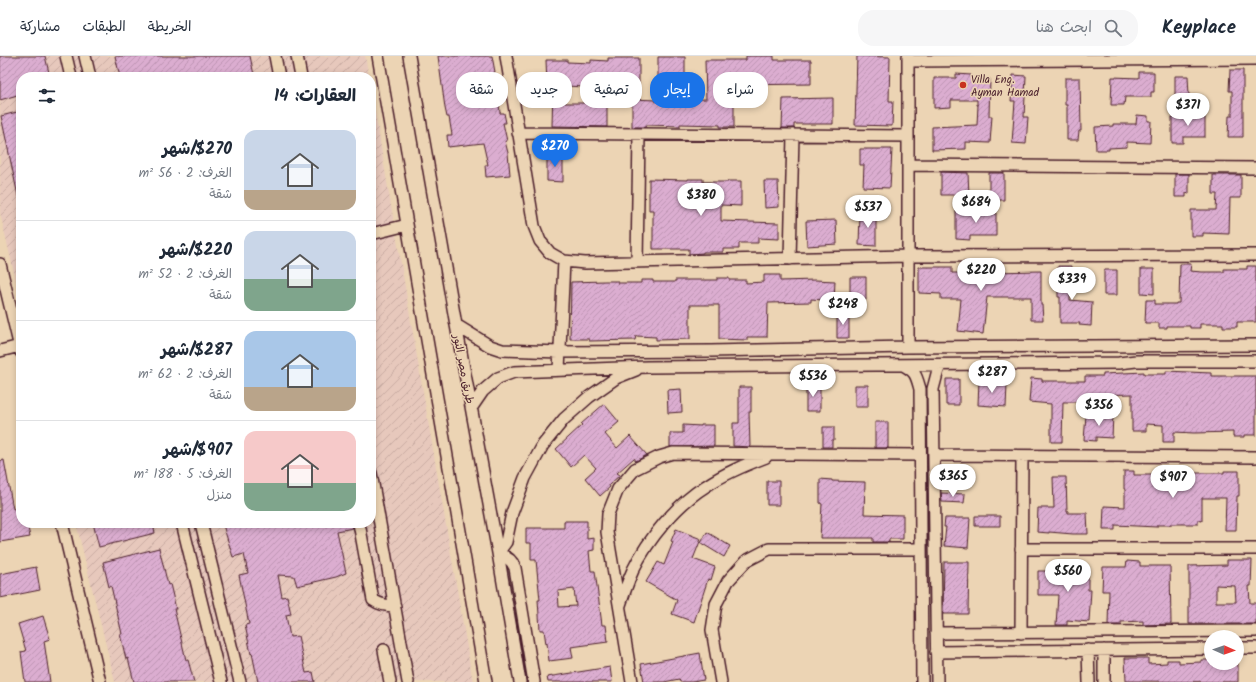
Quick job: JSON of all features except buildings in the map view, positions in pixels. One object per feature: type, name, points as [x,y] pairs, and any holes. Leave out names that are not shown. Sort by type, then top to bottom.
[{"type":"street","points":[[66,56],[70,72]]},
{"type":"street","points":[[85,56],[89,72]]},
{"type":"street","points":[[275,56],[278,72]]},
{"type":"street","points":[[297,56],[300,72]]},
{"type":"street","points":[[378,56],[486,682]]},
{"type":"street","name":"طريق مصر النور","points":[[409,56],[520,682]]},
{"type":"street","points":[[506,56],[534,226],[540,241],[550,253],[564,260],[585,263],[908,256],[1256,255]]},
{"type":"street","points":[[908,347],[908,59],[1256,59]]},
{"type":"street","points":[[518,133],[908,136]]},
{"type":"street","points":[[637,262],[639,135]]},
{"type":"street","points":[[790,259],[793,135]]},
{"type":"street","points":[[908,165],[1256,168]]},
{"type":"street","points":[[376,233],[407,225]]},
{"type":"street","points":[[559,370],[564,260]]},
{"type":"street","points":[[0,264],[16,317]]},
{"type":"street","points":[[456,325],[490,346],[502,350],[559,352],[908,347],[1256,345]]},
{"type":"street","points":[[1135,346],[1136,362]]},
{"type":"street","points":[[0,351],[16,349]]},
{"type":"street","points":[[738,350],[738,365]]},
{"type":"street","points":[[472,406],[483,391],[498,378],[514,372],[647,366],[941,365],[1256,361]]},
{"type":"street","points":[[903,365],[912,370],[920,389],[922,682]]},
{"type":"street","points":[[937,682],[933,389],[936,375],[941,365]]},
{"type":"street","points":[[534,682],[515,568],[511,560],[498,554],[506,542],[512,513],[525,478],[543,445],[564,419],[589,396],[616,378],[647,366]]},
{"type":"street","points":[[632,682],[607,532],[608,514],[618,489],[635,469],[659,456],[674,453],[920,455]]},
{"type":"street","points":[[620,605],[633,570],[652,538],[676,510],[705,486],[738,468],[773,454]]},
{"type":"street","points":[[934,455],[1256,457]]},
{"type":"street","points":[[1021,633],[1022,456]]},
{"type":"street","points":[[376,501],[408,682]]},
{"type":"street","points":[[63,528],[100,682]]},
{"type":"street","points":[[183,528],[221,682]]},
{"type":"street","points":[[202,528],[240,682]]},
{"type":"street","points":[[360,528],[373,600],[379,604],[395,606]]},
{"type":"street","points":[[721,682],[712,630],[716,604],[728,580],[746,561],[769,549],[921,549]]},
{"type":"street","points":[[1022,549],[1256,549]]},
{"type":"street","points":[[936,633],[1256,632]]},
{"type":"street","points":[[1244,648],[1256,648]]},
{"type":"street","points":[[936,652],[1204,649]]},
{"type":"street","points":[[384,650],[390,682]]},
{"type":"street","points":[[1088,650],[1089,682]]},
{"type":"street","points":[[1104,650],[1104,682]]},
{"type":"shaded area","points":[[0,56],[365,56],[368,72],[16,72],[16,281],[0,213]]},
{"type":"shaded area","points":[[376,118],[473,682],[115,682],[77,528],[376,528]]},
{"type":"place","name":"Villa Eng. Ayman Hamad","points":[[963,85]]}]
